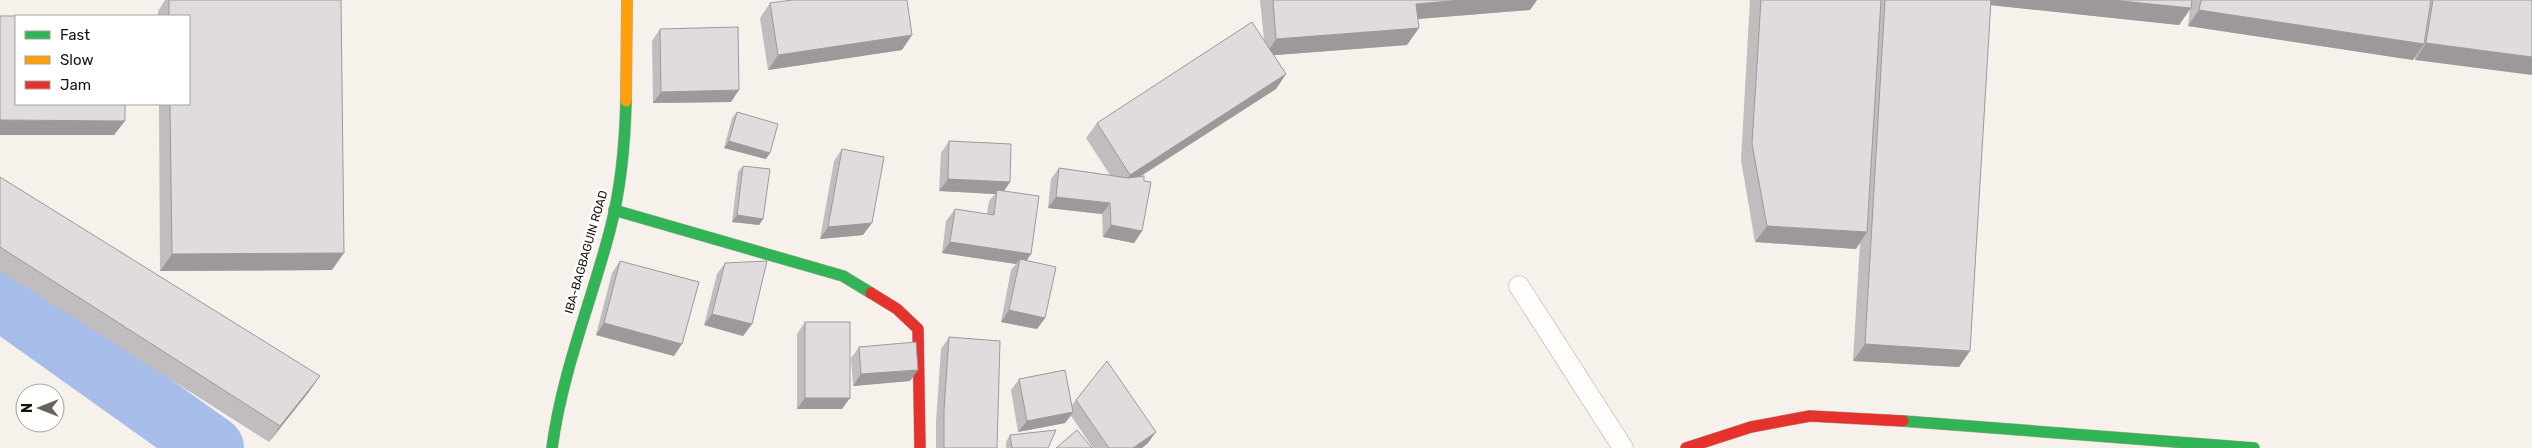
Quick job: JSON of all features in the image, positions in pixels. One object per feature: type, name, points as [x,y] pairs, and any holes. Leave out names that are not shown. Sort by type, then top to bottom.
[{"type":"street","name":"IBA-BAGBAGUIN ROAD","points":[[552,448],[564,372],[614,210],[621,181],[626,128],[627,0]]},
{"type":"street","points":[[614,210],[843,276],[897,309],[918,329],[920,448]]},
{"type":"street","points":[[1686,448],[1751,427],[1810,416],[1859,418],[2254,448]]},
{"type":"lane","points":[[1519,286],[1623,448]]},
{"type":"building","points":[[169,0],[341,0],[344,253],[172,254],[170,105],[190,105],[190,15],[169,15]]},
{"type":"building","points":[[792,0],[907,0],[912,35],[778,55],[770,3]]},
{"type":"building","points":[[1273,0],[1462,0],[1416,4],[1419,28],[1276,39]]},
{"type":"building","points":[[1761,0],[1881,0],[1867,232],[1767,226],[1752,144]]},
{"type":"building","points":[[1885,0],[1991,0],[1970,351],[1865,344]]},
{"type":"building","points":[[2111,0],[2192,0],[2191,8]]},
{"type":"building","points":[[2201,0],[2431,0],[2424,44],[2199,10]]},
{"type":"building","points":[[2433,0],[2532,0],[2532,57],[2426,43]]},
{"type":"building","points":[[0,16],[15,16],[15,105],[125,105],[125,121],[0,120]]},
{"type":"building","points":[[1252,22],[1286,74],[1130,175],[1097,123]]},
{"type":"building","points":[[738,27],[739,90],[661,92],[660,29]]},
{"type":"building","points":[[737,112],[778,124],[770,153],[729,141]]},
{"type":"building","points":[[949,141],[1011,144],[1010,182],[948,179]]},
{"type":"building","points":[[842,149],[884,157],[872,223],[828,227]]},
{"type":"building","points":[[743,166],[770,169],[763,219],[737,215]]},
{"type":"building","points":[[1059,168],[1128,178],[1144,176],[1144,181],[1151,182],[1142,231],[1111,225],[1110,203],[1056,197]]},
{"type":"building","points":[[0,177],[320,376],[280,426],[0,247]]},
{"type":"building","points":[[997,190],[1039,196],[1031,254],[950,242],[955,209],[994,215]]},
{"type":"building","points":[[1020,259],[1056,267],[1045,318],[1009,310]]},
{"type":"building","points":[[620,261],[699,282],[682,344],[604,323]]},
{"type":"building","points":[[767,261],[752,324],[712,314],[725,263]]},
{"type":"building","points":[[805,322],[850,322],[850,398],[805,398]]},
{"type":"building","points":[[949,337],[1000,341],[997,448],[944,448],[944,411]]},
{"type":"building","points":[[916,342],[918,370],[861,374],[859,347]]},
{"type":"building","points":[[1107,361],[1156,432],[1133,448],[1109,448],[1076,400]]},
{"type":"building","points":[[1065,370],[1073,412],[1027,421],[1019,379]]},
{"type":"building","points":[[1056,430],[1048,448],[1012,448],[1010,435]]},
{"type":"building","points":[[1077,430],[1092,448],[1056,448]]},
{"type":"waterway","points":[[0,297],[212,448]]},
{"type":"traffic: fast","points":[[552,448],[570,365],[614,214],[622,166],[626,101]]},
{"type":"traffic: fast","points":[[614,210],[843,276],[871,293]]},
{"type":"traffic: fast","points":[[1903,421],[2254,448]]},
{"type":"traffic: slow","points":[[626,101],[627,0]]},
{"type":"traffic: jam","points":[[871,293],[897,309],[918,329],[920,448]]},
{"type":"traffic: jam","points":[[1686,448],[1751,427],[1810,416],[1903,421]]}]
